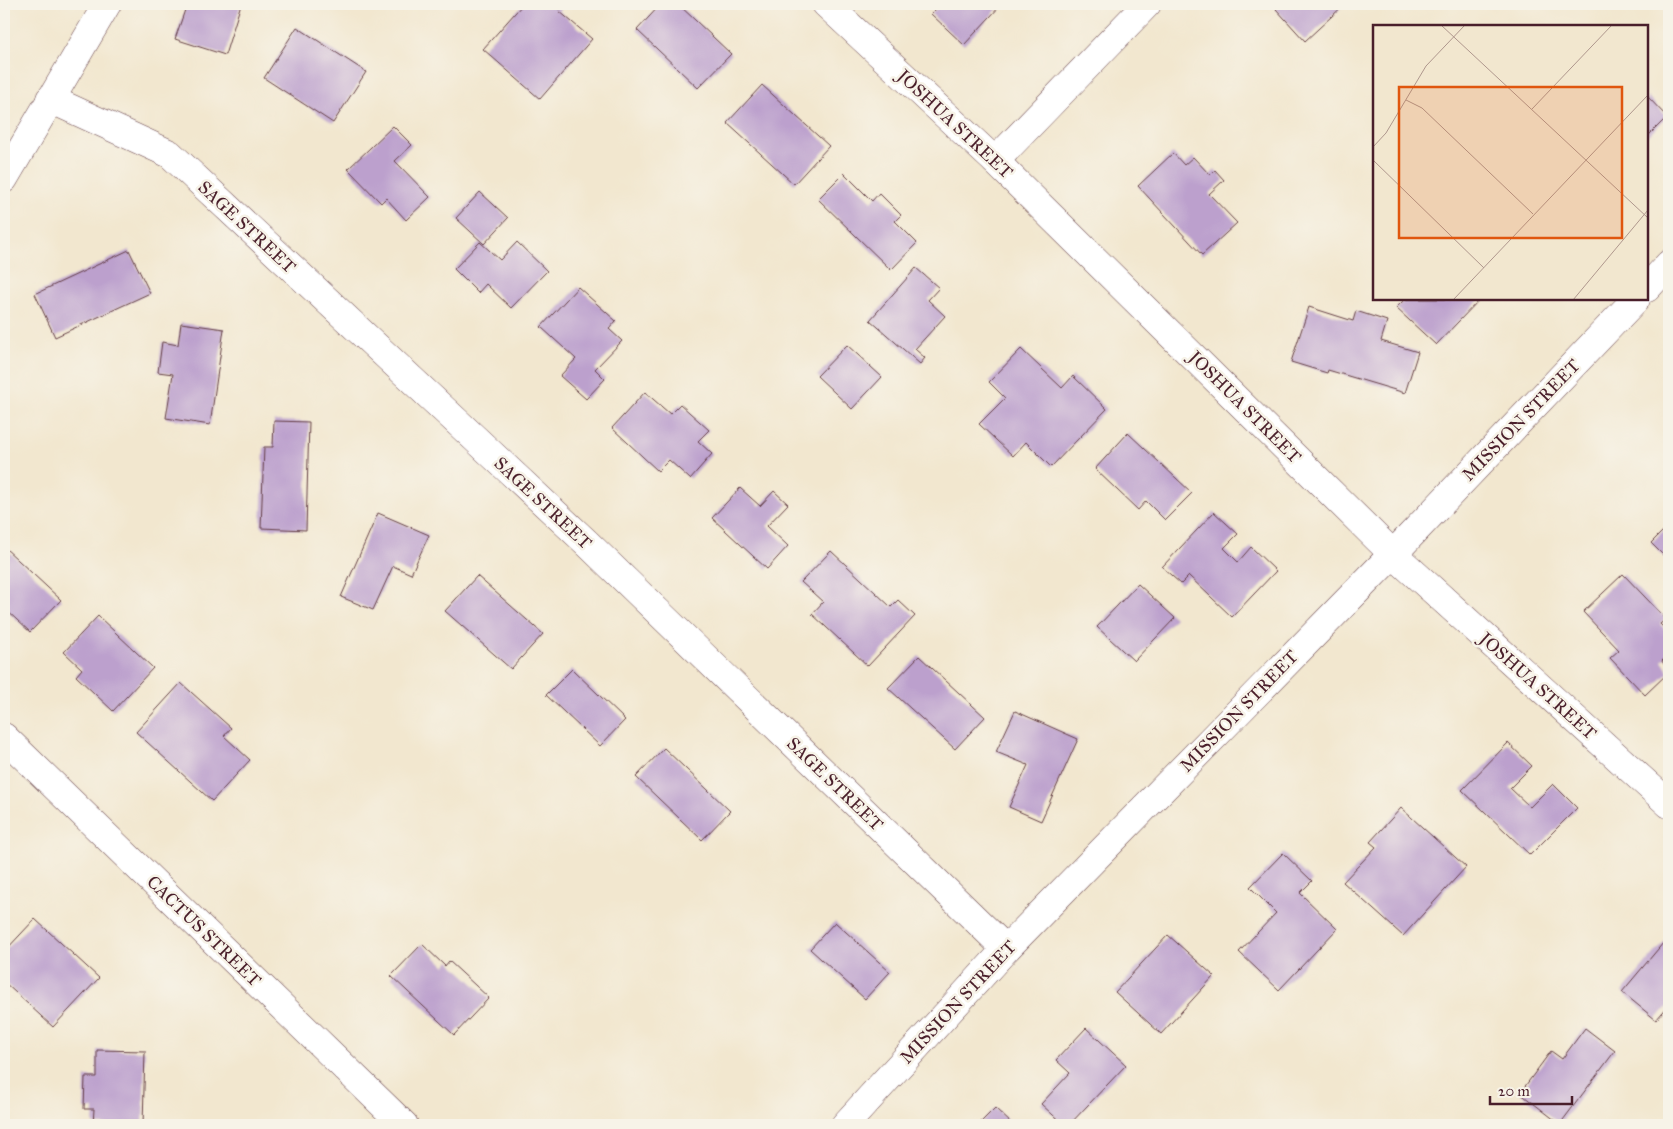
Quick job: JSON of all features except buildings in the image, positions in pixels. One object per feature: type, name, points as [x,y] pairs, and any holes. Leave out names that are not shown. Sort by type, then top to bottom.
[{"type":"street","points":[[4,179],[108,4]]},
{"type":"street","name":"JOSHUA STREET","points":[[826,4],[995,161],[1393,554],[1669,804]]},
{"type":"street","points":[[995,161],[1147,4]]},
{"type":"street","name":"SAGE STREET","points":[[50,99],[170,154],[587,543],[1006,949]]},
{"type":"street","points":[[1648,287],[1669,264]]},
{"type":"street","name":"MISSION STREET","points":[[845,1125],[1006,949],[1393,554],[1635,300]]},
{"type":"street","name":"CACTUS STREET","points":[[4,737],[404,1125]]}]
